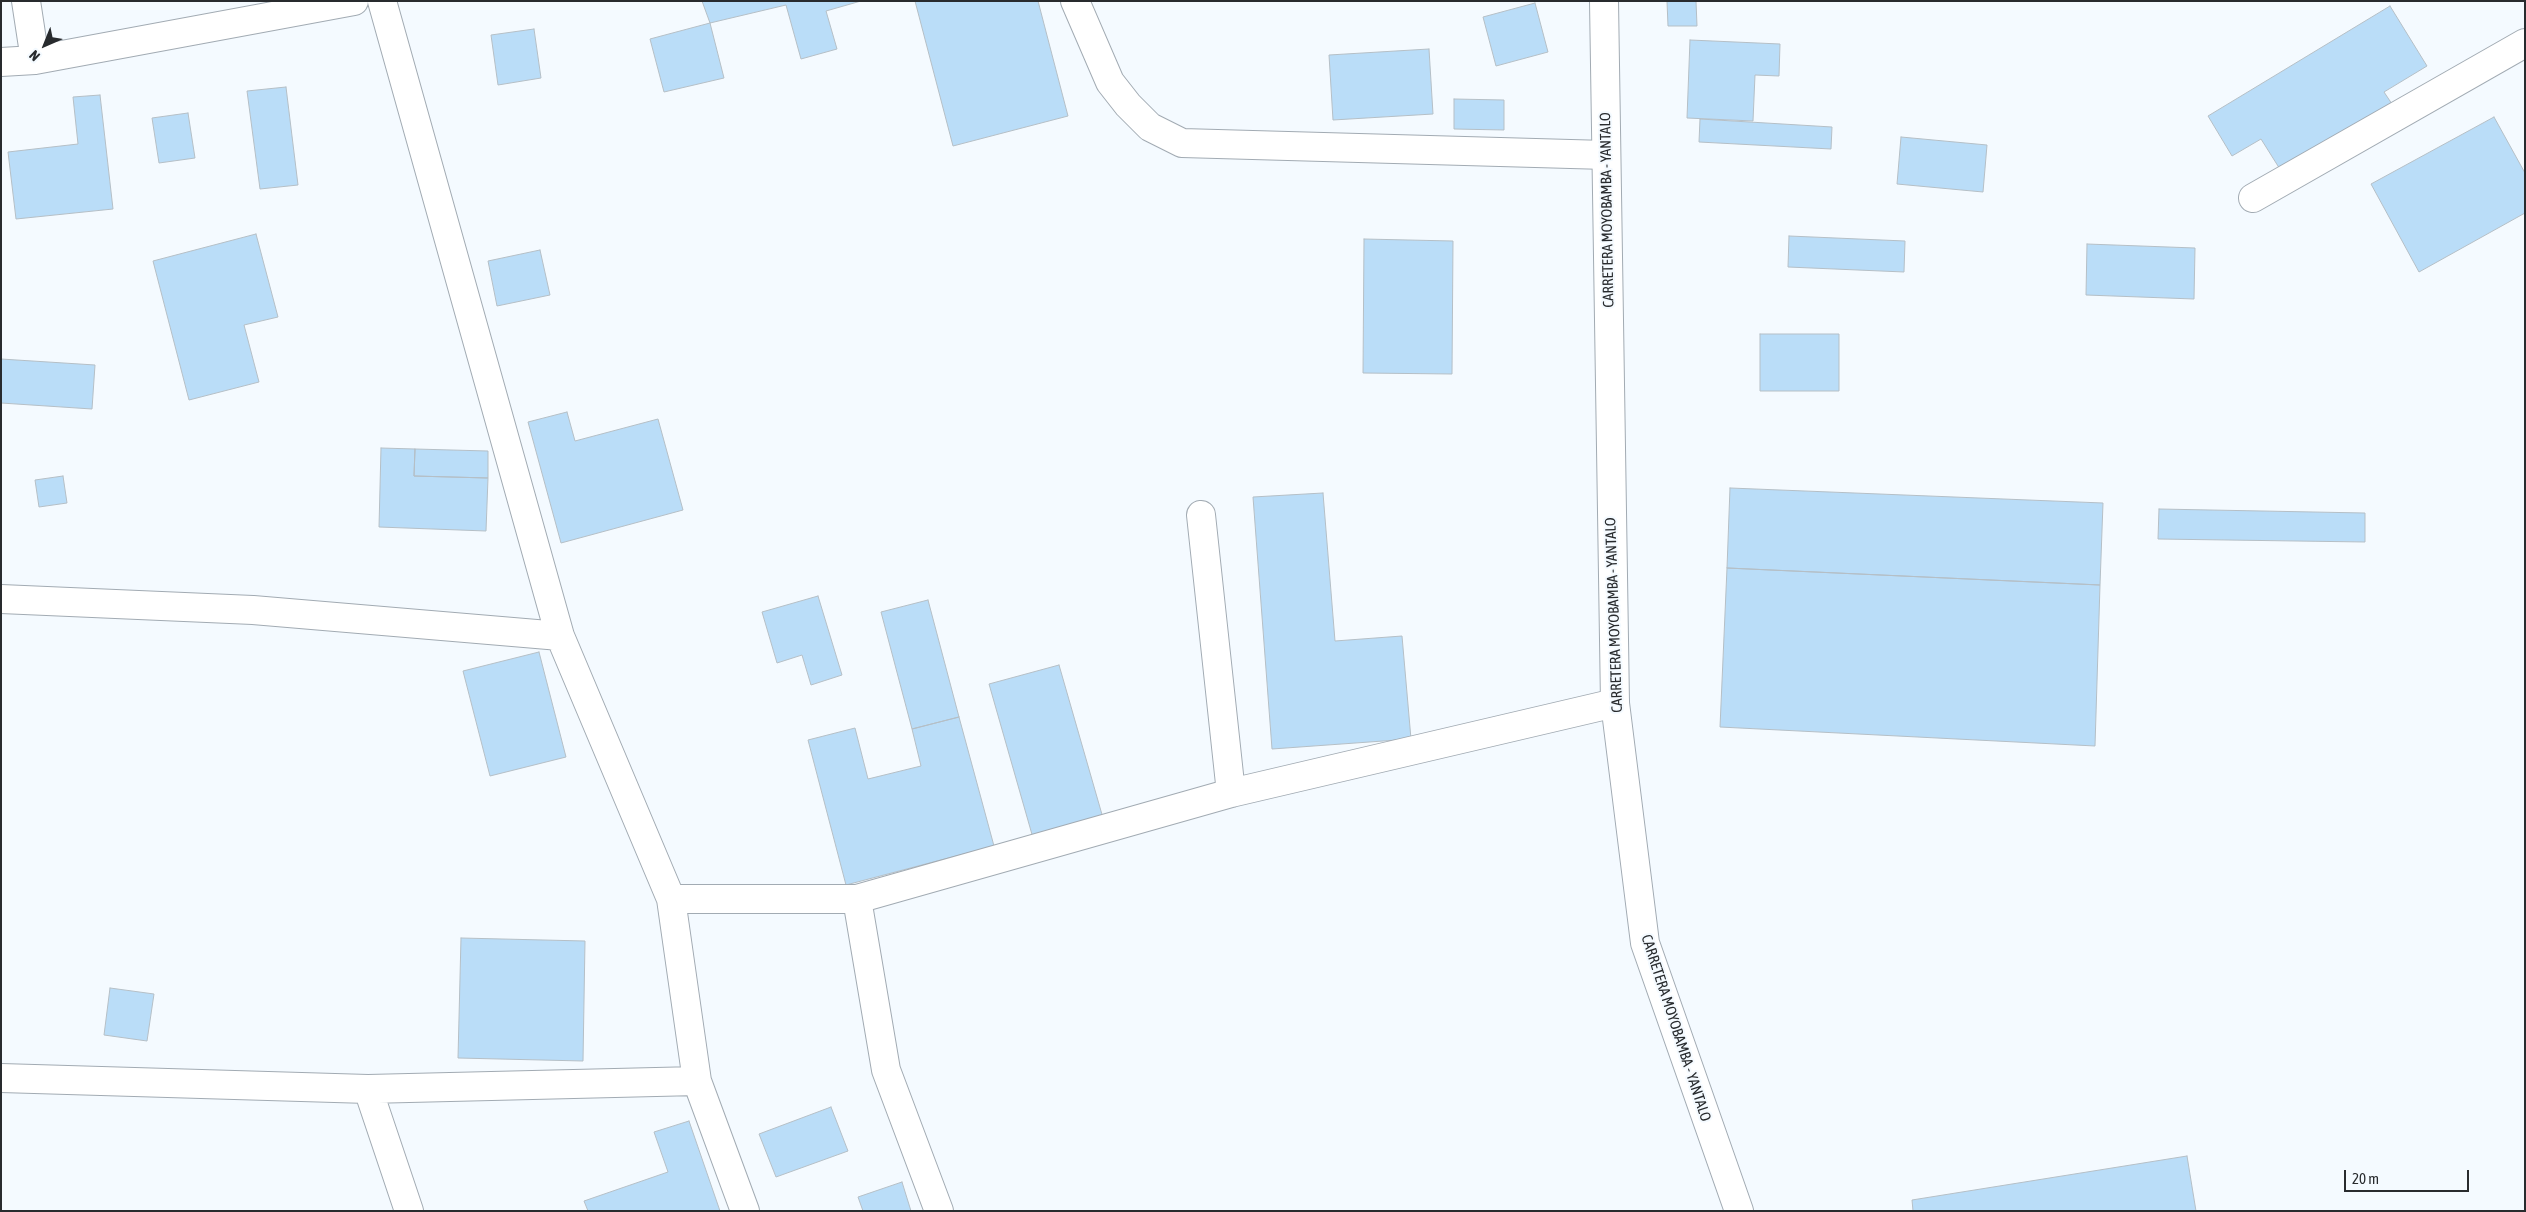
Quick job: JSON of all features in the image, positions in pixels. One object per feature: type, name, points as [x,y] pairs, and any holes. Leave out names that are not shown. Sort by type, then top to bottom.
[{"type":"street","points":[[26,1],[36,60]]},
{"type":"street","points":[[1,62],[36,60],[354,1]]},
{"type":"street","points":[[382,1],[560,636],[671,899],[697,1081],[745,1211]]},
{"type":"street","points":[[1075,1],[1110,82],[1128,106],[1150,127],[1182,143],[1606,155]]},
{"type":"street","name":"CARRETERA MOYOBAMBA - YANTALO","points":[[1604,1],[1615,703],[1645,943],[1739,1211]]},
{"type":"street","points":[[2253,198],[2525,43]]},
{"type":"street","points":[[1201,515],[1231,793]]},
{"type":"street","points":[[1,599],[252,610],[560,636]]},
{"type":"street","points":[[671,899],[857,899],[1231,793],[1615,703]]},
{"type":"street","points":[[857,899],[886,1070],[939,1211]]},
{"type":"street","points":[[1,1078],[368,1089],[697,1081]]},
{"type":"street","points":[[368,1089],[410,1211]]},
{"type":"building","points":[[702,1],[861,1],[826,11],[837,49],[801,59],[786,5],[710,23]]},
{"type":"building","points":[[915,1],[1038,1],[1068,116],[953,146]]},
{"type":"building","points":[[1667,1],[1696,1],[1697,26],[1668,26]]},
{"type":"building","points":[[1535,3],[1548,52],[1496,66],[1483,17]]},
{"type":"building","points":[[2390,6],[2427,66],[2384,92],[2394,107],[2283,174],[2261,139],[2232,156],[2208,116]]},
{"type":"building","points":[[710,23],[724,78],[664,92],[650,39]]},
{"type":"building","points":[[534,29],[541,78],[498,85],[491,35]]},
{"type":"building","points":[[1690,40],[1780,44],[1779,76],[1755,75],[1753,121],[1687,118]]},
{"type":"building","points":[[1429,49],[1433,114],[1333,120],[1329,55]]},
{"type":"building","points":[[286,87],[298,185],[260,189],[247,91]]},
{"type":"building","points":[[100,95],[113,209],[16,219],[8,152],[78,144],[73,97]]},
{"type":"building","points":[[1454,99],[1504,100],[1504,130],[1454,129]]},
{"type":"building","points":[[188,113],[195,158],[159,163],[152,118]]},
{"type":"building","points":[[2494,117],[2525,173],[2525,213],[2419,272],[2371,184]]},
{"type":"building","points":[[1700,119],[1832,127],[1831,149],[1699,142]]},
{"type":"building","points":[[1901,137],[1987,145],[1983,192],[1897,184]]},
{"type":"building","points":[[256,234],[278,317],[244,325],[259,382],[189,400],[153,261]]},
{"type":"building","points":[[1789,236],[1905,241],[1904,272],[1788,267]]},
{"type":"building","points":[[1364,239],[1453,241],[1452,374],[1363,373]]},
{"type":"building","points":[[2087,244],[2195,248],[2194,299],[2086,295]]},
{"type":"building","points":[[540,250],[550,295],[497,306],[488,261]]},
{"type":"building","points":[[1760,334],[1839,334],[1839,391],[1760,391]]},
{"type":"building","points":[[1,359],[95,365],[92,409],[1,403]]},
{"type":"building","points":[[567,412],[575,441],[658,419],[683,510],[561,543],[528,422]]},
{"type":"building","points":[[381,448],[415,449],[414,476],[488,478],[486,531],[379,527]]},
{"type":"building","points":[[415,449],[488,451],[488,478],[414,476]]},
{"type":"building","points":[[63,476],[67,503],[39,507],[35,480]]},
{"type":"building","points":[[1730,488],[2103,503],[2100,585],[1727,568]]},
{"type":"building","points":[[1323,493],[1335,641],[1402,636],[1411,739],[1272,749],[1253,497]]},
{"type":"building","points":[[2159,509],[2365,513],[2365,542],[2158,539]]},
{"type":"building","points":[[1727,568],[2100,585],[2095,746],[1720,727]]},
{"type":"building","points":[[818,596],[842,675],[811,685],[802,655],[777,663],[762,612]]},
{"type":"building","points":[[928,600],[959,717],[912,729],[881,612]]},
{"type":"building","points":[[539,652],[566,757],[490,776],[463,671]]},
{"type":"building","points":[[1059,665],[1103,818],[1033,838],[989,684]]},
{"type":"building","points":[[959,717],[994,846],[846,885],[808,740],[855,728],[868,779],[921,766],[912,729]]},
{"type":"building","points":[[461,938],[585,941],[583,1061],[458,1058]]},
{"type":"building","points":[[110,988],[154,994],[147,1041],[104,1035]]},
{"type":"building","points":[[831,1107],[848,1151],[776,1177],[759,1134]]},
{"type":"building","points":[[689,1121],[720,1211],[588,1211],[584,1201],[668,1172],[654,1132]]},
{"type":"building","points":[[2187,1156],[2196,1211],[1913,1211],[1912,1200]]},
{"type":"building","points":[[902,1182],[911,1211],[863,1211],[858,1197]]}]
